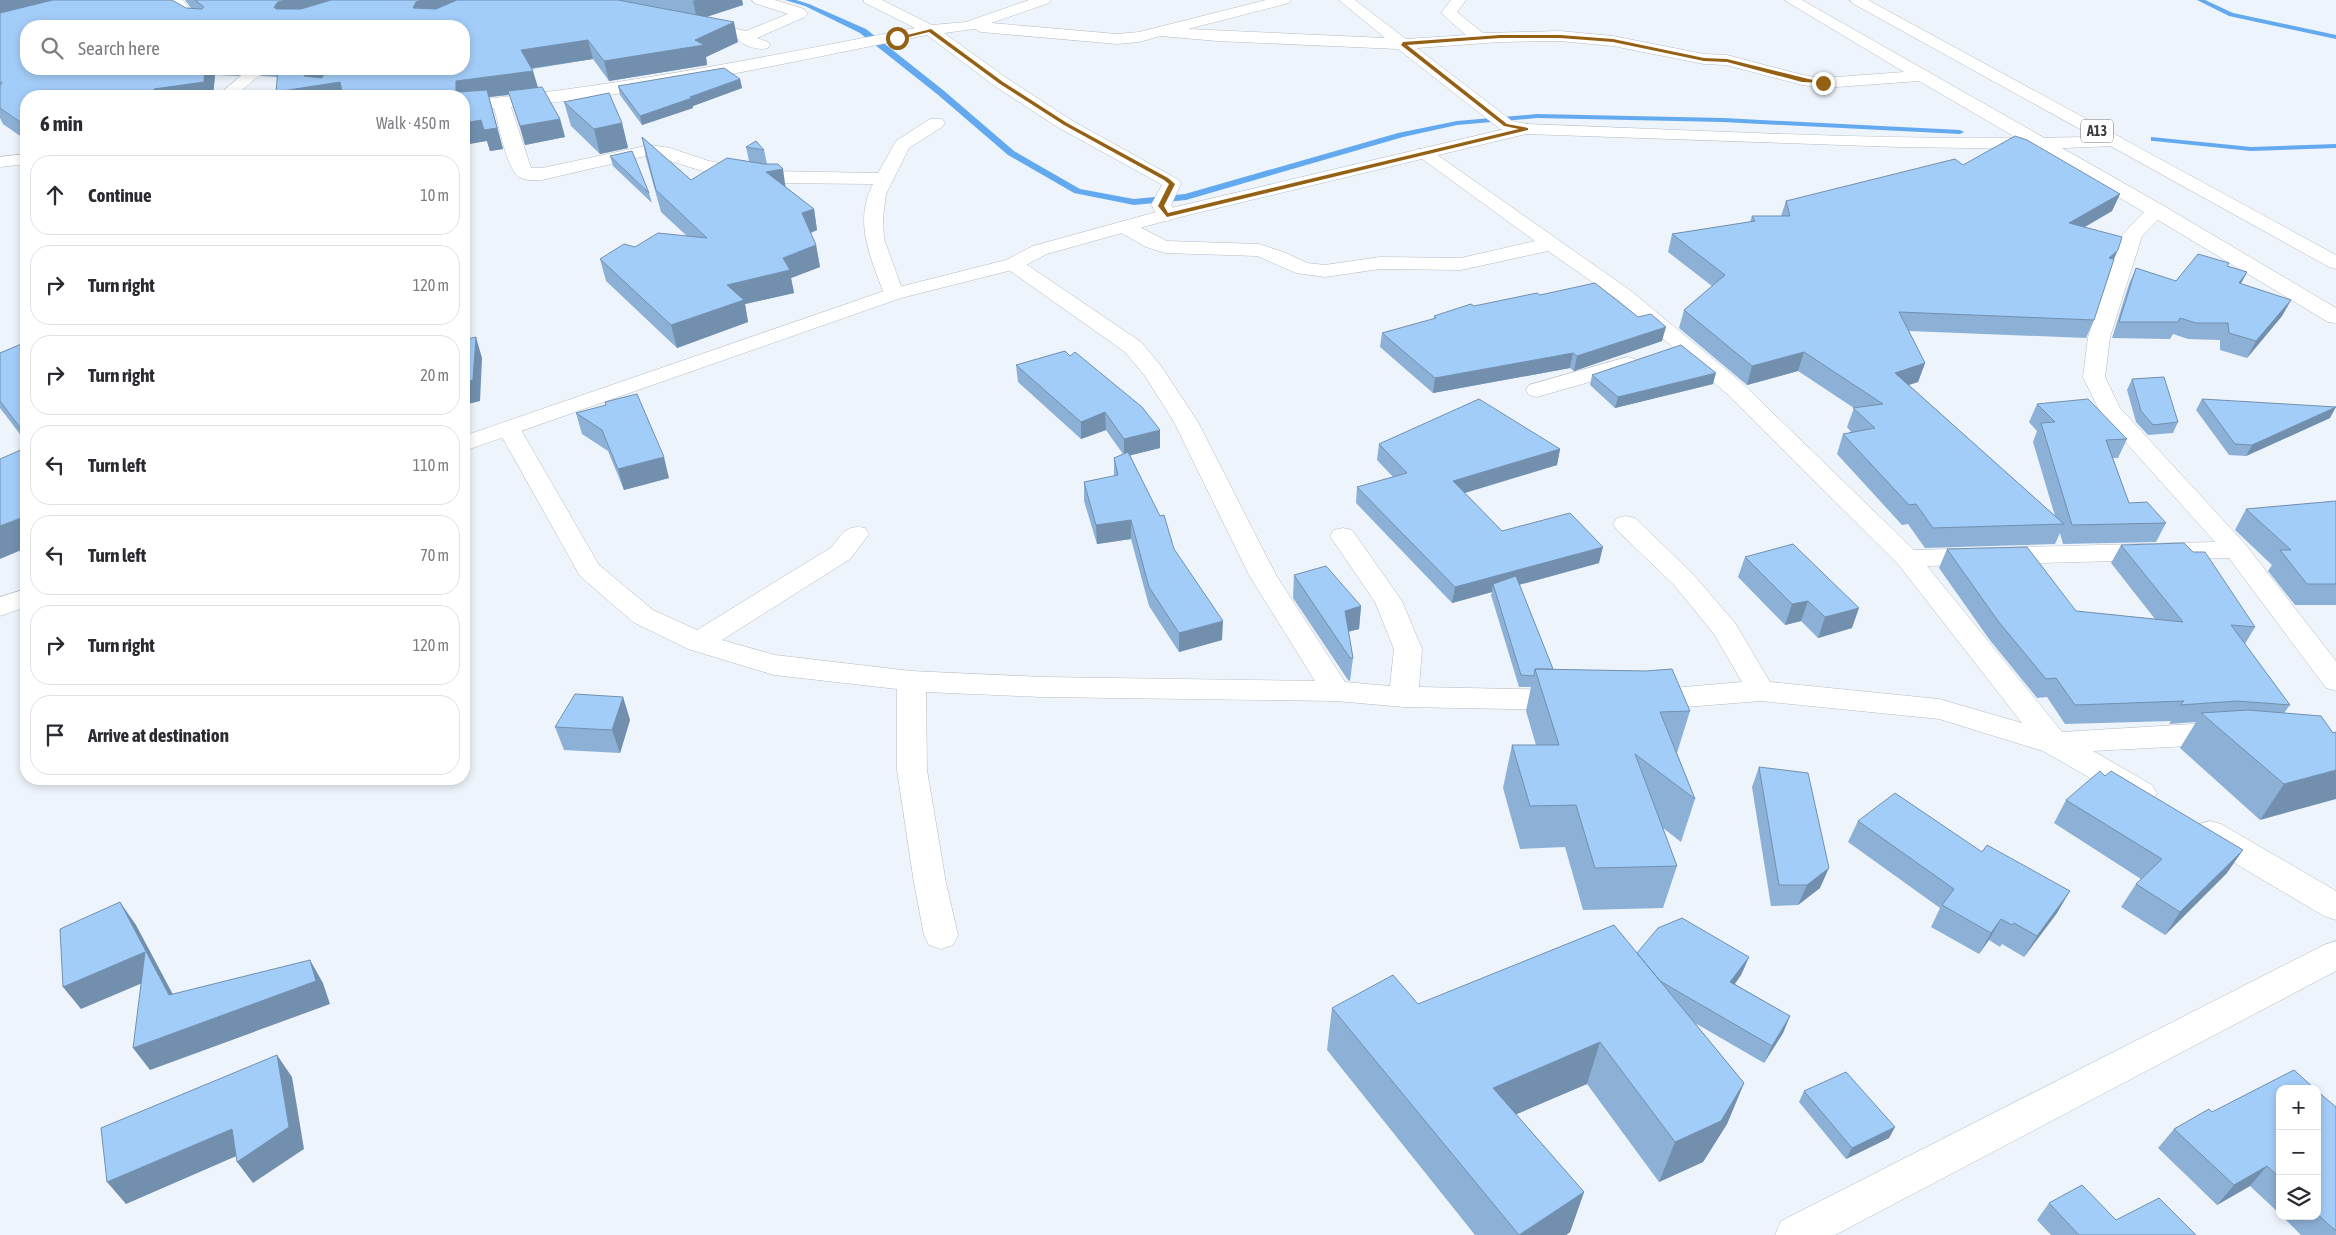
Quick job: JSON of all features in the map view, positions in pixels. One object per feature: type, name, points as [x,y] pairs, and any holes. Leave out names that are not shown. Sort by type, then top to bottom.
[{"type":"main road","points":[[175,0],[192,20]]},
{"type":"main road","points":[[683,23],[747,36],[800,14],[799,12],[759,0]]},
{"type":"main road","points":[[870,0],[930,30],[1002,83],[1066,124],[1172,184],[1164,210]]},
{"type":"main road","points":[[968,26],[1025,3],[1044,0]]},
{"type":"main road","points":[[470,106],[633,85],[793,58],[930,30],[968,26],[1117,39],[1164,32],[1284,0]]},
{"type":"main road","points":[[1346,0],[1506,125],[1526,129],[1772,138],[2039,144],[2116,142]]},
{"type":"main road","points":[[1459,0],[1448,14],[1479,38]]},
{"type":"main road","points":[[1791,0],[2156,210],[2336,317]]},
{"type":"main road","name":"A13","points":[[1857,0],[2336,263]]},
{"type":"main road","points":[[1164,32],[1403,44],[1479,38],[1560,36],[1613,41],[1704,59],[1727,60],[1802,80],[1823,83],[1921,76]]},
{"type":"main road","points":[[747,36],[746,39],[793,58]]},
{"type":"main road","points":[[233,90],[251,75]]},
{"type":"main road","points":[[501,103],[520,167],[526,174],[542,174],[650,150],[664,152],[706,166],[768,177],[804,176],[885,180]]},
{"type":"main road","points":[[894,294],[874,240],[873,218],[877,194],[902,145],[936,123]]},
{"type":"main road","points":[[470,442],[894,294],[1013,264],[1040,250],[1125,227],[1164,210],[1526,129]]},
{"type":"main road","points":[[1424,153],[1624,296],[1734,388],[1907,558],[2054,743]]},
{"type":"main road","points":[[0,162],[20,159]]},
{"type":"main road","points":[[2156,210],[2133,234],[2100,338],[2094,377],[2110,411],[2236,550],[2336,681]]},
{"type":"main road","points":[[1125,227],[1152,243],[1165,247],[1259,250],[1279,256],[1302,269],[1325,272],[1380,263],[1461,264],[1551,244]]},
{"type":"main road","points":[[1013,264],[1133,347],[1146,360],[1194,433],[1252,557],[1271,591],[1336,691]]},
{"type":"main road","points":[[1537,390],[1594,375],[1682,344]]},
{"type":"main road","points":[[509,428],[589,570],[643,616],[698,642],[774,665],[911,681],[1042,687],[1336,691],[1404,697],[1593,701]]},
{"type":"main road","points":[[1626,524],[1683,579],[1725,629],[1761,692]]},
{"type":"main road","points":[[698,642],[841,553],[856,534]]},
{"type":"main road","points":[[1343,536],[1388,601],[1408,649],[1404,697]]},
{"type":"main road","points":[[1907,558],[2236,550]]},
{"type":"main road","points":[[0,607],[20,600]]},
{"type":"main road","points":[[911,681],[912,770],[930,883],[942,935]]},
{"type":"main road","points":[[1623,701],[1761,692],[1939,708],[2054,743],[2164,806]]},
{"type":"main road","points":[[2054,743],[2225,733],[2252,735]]},
{"type":"main road","points":[[2190,821],[2336,907]]},
{"type":"main road","points":[[1795,1235],[2336,955]]},
{"type":"building","points":[[53,0],[172,0],[186,8],[202,9],[204,7],[195,0],[286,0],[278,2],[274,7],[276,9],[301,9],[331,0],[422,0],[416,2],[413,8],[436,9],[457,0],[618,0],[734,22],[695,40],[704,45],[604,61],[588,40],[521,50],[533,71],[456,81],[456,90],[342,90],[340,82],[289,90],[276,90],[277,75],[304,75],[322,78],[324,75],[470,75],[470,20],[20,20],[20,75],[205,75],[204,82],[154,90],[20,90],[20,122],[0,108],[0,86],[2,82],[0,83],[0,13]]},
{"type":"building","points":[[724,68],[740,79],[640,116],[618,86]]},
{"type":"building","points":[[542,87],[560,119],[520,126],[508,91]]},
{"type":"building","points":[[487,90],[497,128],[484,130],[481,120],[470,122],[470,91]]},
{"type":"building","points":[[609,93],[622,123],[594,129],[564,102]]},
{"type":"building","points":[[2015,136],[2027,140],[2120,194],[2069,223],[2122,237],[2118,250],[2109,258],[2114,259],[2094,320],[1899,312],[1925,363],[1895,373],[2064,524],[1933,528],[1916,504],[1909,505],[1843,434],[1875,428],[1853,408],[1883,404],[1804,352],[1752,366],[1684,310],[1725,275],[1672,234],[1755,221],[1752,216],[1790,216],[1786,201],[1955,159],[1963,165]]},
{"type":"building","points":[[642,137],[691,180],[727,158],[764,164],[778,164],[783,169],[766,172],[814,209],[802,213],[816,245],[783,258],[790,270],[727,285],[744,300],[671,325],[600,259],[624,244],[635,247],[658,233],[707,238],[656,190]]},
{"type":"building","points":[[756,141],[764,150],[746,147]]},
{"type":"building","points":[[632,151],[649,193],[610,156]]},
{"type":"building","points":[[2198,254],[2229,263],[2227,266],[2247,272],[2239,283],[2291,300],[2256,341],[2229,333],[2228,323],[2196,323],[2180,318],[2178,322],[2119,322],[2136,268],[2176,281]]},
{"type":"building","points":[[1595,283],[1638,317],[1651,314],[1666,327],[1577,356],[1573,353],[1435,378],[1382,333],[1436,318],[1434,316],[1471,304],[1474,306],[1537,293],[1540,295]]},
{"type":"building","points":[[476,337],[473,380],[470,381],[470,338]]},
{"type":"building","points":[[20,345],[20,427],[0,401],[0,353]]},
{"type":"building","points":[[1681,345],[1716,373],[1618,397],[1592,375]]},
{"type":"building","points":[[1065,351],[1070,356],[1075,352],[1142,407],[1160,430],[1124,439],[1105,412],[1081,422],[1016,365]]},
{"type":"building","points":[[2164,377],[2178,422],[2153,425],[2141,411],[2132,379]]},
{"type":"building","points":[[637,394],[664,457],[618,469],[602,430],[576,413],[606,405],[605,402]]},
{"type":"building","points":[[1479,399],[1560,449],[1453,481],[1502,531],[1570,513],[1603,547],[1455,587],[1357,487],[1407,473],[1379,444]]},
{"type":"building","points":[[2088,399],[2127,439],[2106,440],[2129,503],[2147,502],[2166,523],[2072,525],[2041,423],[2055,422],[2037,404]]},
{"type":"building","points":[[2202,399],[2336,407],[2252,445],[2235,444]]},
{"type":"building","points":[[20,450],[20,518],[0,526],[0,459]]},
{"type":"building","points":[[1128,452],[1160,516],[1164,515],[1174,549],[1223,621],[1179,633],[1149,587],[1131,520],[1096,525],[1084,482],[1118,475],[1114,458]]},
{"type":"building","points":[[2336,501],[2336,584],[2307,584],[2280,550],[2291,550],[2246,509]]},
{"type":"building","points":[[2184,543],[2193,552],[2205,552],[2255,627],[2231,625],[2290,705],[2237,701],[2180,705],[2184,701],[2075,705],[2056,678],[2046,679],[1998,621],[1947,549],[2027,547],[2076,611],[2183,622],[2121,545]]},
{"type":"building","points":[[1793,544],[1859,608],[1825,617],[1808,601],[1792,604],[1745,557]]},
{"type":"building","points":[[1326,566],[1361,606],[1345,611],[1353,658],[1350,658],[1294,575]]},
{"type":"building","points":[[1516,576],[1553,669],[1535,669],[1534,676],[1521,675],[1493,584]]},
{"type":"building","points":[[1535,669],[1645,671],[1672,669],[1690,711],[1660,712],[1695,799],[1635,754],[1677,866],[1595,868],[1576,805],[1530,806],[1512,745],[1559,745]]},
{"type":"building","points":[[575,694],[623,697],[612,730],[555,727]]},
{"type":"building","points":[[2248,710],[2321,716],[2333,733],[2336,732],[2336,770],[2284,784],[2201,713]]},
{"type":"building","points":[[1759,767],[1808,773],[1829,868],[1807,885],[1779,885]]},
{"type":"building","points":[[2100,771],[2105,776],[2111,771],[2243,850],[2180,912],[2136,884],[2162,859],[2066,800]]},
{"type":"building","points":[[1895,793],[1982,852],[1987,845],[2070,891],[2037,936],[2014,923],[2012,925],[2001,919],[1991,933],[1942,905],[1954,889],[1858,821]]},
{"type":"building","points":[[120,902],[169,995],[310,960],[316,981],[133,1048],[145,952],[63,987],[60,929]]},
{"type":"building","points":[[1682,918],[1749,957],[1730,982],[1790,1016],[1772,1046],[1660,981],[1637,953],[1658,928]]},
{"type":"building","points":[[1614,925],[1744,1083],[1721,1121],[1675,1142],[1600,1042],[1493,1088],[1584,1192],[1519,1235],[1332,1008],[1393,975],[1418,1004]]},
{"type":"building","points":[[277,1055],[289,1127],[237,1162],[232,1129],[107,1182],[101,1128]]},
{"type":"building","points":[[2294,1070],[2311,1085],[2276,1085],[2276,1174],[2267,1166],[2234,1185],[2174,1129],[2209,1109],[2212,1112]]},
{"type":"building","points":[[1846,1072],[1895,1127],[1852,1148],[1804,1091]]},
{"type":"building","points":[[2321,1094],[2336,1107],[2336,1231],[2321,1218]]},
{"type":"building","points":[[2082,1185],[2116,1220],[2159,1198],[2196,1235],[2079,1235],[2049,1203]]},
{"type":"waterway","points":[[788,0],[807,5],[863,31],[940,92],[1011,153],[1077,191],[1134,202],[1186,197],[1401,135],[1457,123],[1537,116],[1723,120],[1960,132]]},
{"type":"waterway","points":[[2200,0],[2231,15],[2336,37]]},
{"type":"waterway","points":[[2154,139],[2251,149],[2336,146]]},
{"type":"route","points":[[897,38],[930,30],[1002,83],[1066,124],[1166,179],[1172,184],[1161,206],[1167,215],[1526,129],[1506,125],[1403,44],[1500,37],[1560,36],[1613,41],[1704,59],[1727,60],[1802,80],[1823,83]]}]
